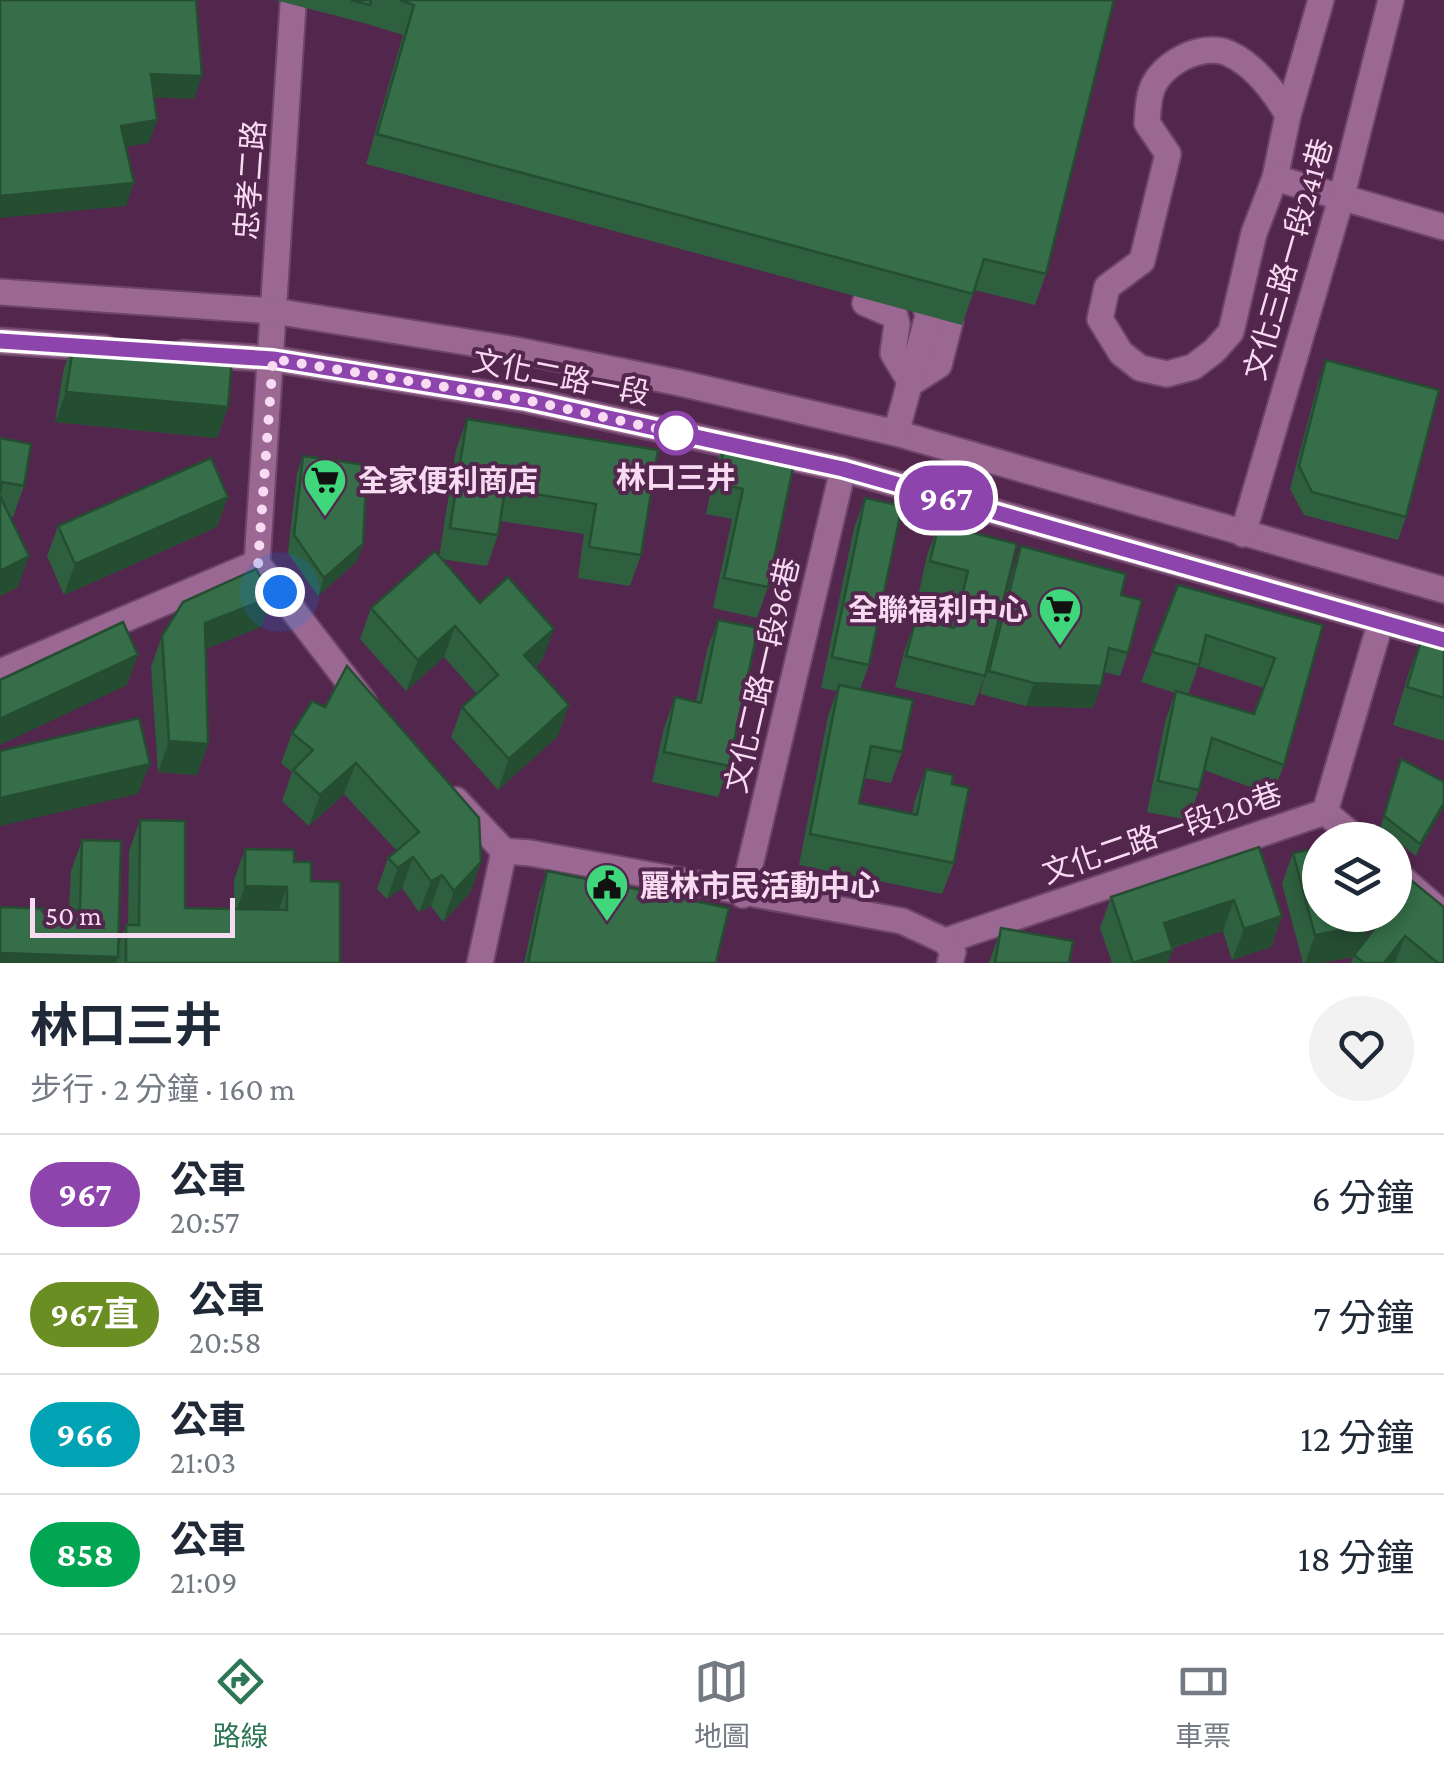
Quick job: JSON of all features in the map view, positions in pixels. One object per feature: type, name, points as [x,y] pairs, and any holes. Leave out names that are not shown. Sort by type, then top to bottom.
[{"type":"street","points":[[1288,115],[1272,89],[1227,53],[1205,49],[1176,61],[1151,88],[1147,123],[1168,154],[1142,260],[1106,287],[1100,319],[1121,352],[1140,368],[1166,374],[1193,367],[1214,352],[1230,332],[1254,233],[1275,178],[1288,115],[1321,0]]},
{"type":"street","name":"文化三路一段241巷","points":[[1243,534],[1341,199],[1391,0]]},
{"type":"street","name":"忠孝二路","points":[[258,563],[294,5]]},
{"type":"street","points":[[1275,178],[1444,228]]},
{"type":"street","points":[[896,285],[915,290],[928,306],[912,383],[896,433]]},
{"type":"street","name":"文化二路一段","points":[[0,292],[274,311],[516,350],[806,410],[896,433],[1444,590]]},
{"type":"street","points":[[864,304],[894,316],[897,334],[892,353],[912,383]]},
{"type":"street","points":[[912,383],[939,366],[950,322]]},
{"type":"street","name":"文化二路一段","points":[[0,341],[273,359],[526,400],[843,469],[1444,640]]},
{"type":"street","name":"文化二路一段96巷","points":[[743,894],[843,469]]},
{"type":"street","points":[[0,672],[258,563],[382,722]]},
{"type":"street","name":"文化二路一段120巷","points":[[948,952],[1325,812],[1380,621]]},
{"type":"street","points":[[436,779],[504,851],[902,921],[948,952]]},
{"type":"street","points":[[1325,812],[1337,822]]},
{"type":"street","points":[[480,963],[504,851]]},
{"type":"street","points":[[1412,887],[1444,915]]},
{"type":"building","points":[[0,0],[196,0],[202,76],[151,74],[157,120],[121,126],[134,183],[0,196]]},
{"type":"building","points":[[400,0],[1114,0],[1046,274],[984,259],[973,294],[377,134],[414,5]]},
{"type":"building","points":[[75,337],[232,358],[228,407],[66,392]]},
{"type":"building","points":[[1326,360],[1439,390],[1406,517],[1312,492],[1299,466]]},
{"type":"building","points":[[467,419],[658,450],[641,555],[589,547],[596,504],[505,489],[498,535],[450,528]]},
{"type":"building","points":[[727,434],[797,449],[768,587],[724,578],[743,489],[717,483]]},
{"type":"building","points":[[0,438],[31,444],[24,486],[2,482],[0,494]]},
{"type":"building","name":"全家便利商店","points":[[303,456],[367,465],[363,544],[324,578],[294,535]]},
{"type":"building","points":[[211,458],[228,497],[75,564],[58,526]]},
{"type":"building","points":[[0,496],[29,556],[0,571]]},
{"type":"building","points":[[865,498],[902,506],[869,665],[832,657]]},
{"type":"building","points":[[939,524],[1017,544],[985,676],[906,656],[916,618],[954,628],[968,571],[930,561]]},
{"type":"building","name":"全聯福利中心","points":[[1021,546],[1126,574],[1121,595],[1142,600],[1128,653],[1109,648],[1101,686],[1034,683],[989,671]]},
{"type":"building","points":[[435,551],[480,603],[508,577],[554,629],[524,655],[569,705],[509,759],[462,707],[498,675],[455,626],[418,660],[371,608]]},
{"type":"building","points":[[256,569],[272,597],[205,623],[208,744],[169,741],[162,636],[183,602]]},
{"type":"building","points":[[1178,585],[1323,625],[1284,765],[1212,738],[1199,790],[1158,781],[1176,691],[1254,714],[1275,658],[1206,635],[1199,665],[1152,652]]},
{"type":"building","points":[[718,620],[758,628],[729,766],[664,752],[675,697],[701,703]]},
{"type":"building","points":[[123,622],[138,655],[0,719],[0,680]]},
{"type":"building","points":[[1423,634],[1444,640],[1444,698],[1407,687]]},
{"type":"building","points":[[347,666],[479,818],[481,862],[454,891],[442,875],[431,881],[413,857],[398,868],[388,858],[419,832],[356,763],[320,795],[293,770],[313,750],[292,733],[312,701],[325,707]]},
{"type":"building","points":[[839,685],[913,700],[902,752],[871,746],[859,803],[917,815],[926,769],[953,775],[952,784],[969,788],[954,863],[810,834]]},
{"type":"building","points":[[139,718],[150,764],[0,798],[0,751]]},
{"type":"building","points":[[1401,759],[1444,782],[1444,803],[1420,844],[1412,838],[1412,822],[1392,822],[1384,816]]},
{"type":"building","points":[[140,820],[185,821],[185,908],[287,910],[287,887],[245,886],[245,849],[294,850],[294,862],[311,862],[311,881],[340,882],[340,963],[126,963],[126,925],[139,925]]},
{"type":"building","points":[[82,840],[121,841],[118,957],[0,953],[0,907],[80,910]]},
{"type":"building","points":[[1259,847],[1282,916],[1244,929],[1234,900],[1164,923],[1173,950],[1133,963],[1111,897]]},
{"type":"building","points":[[1302,851],[1302,887],[1293,853]]},
{"type":"building","name":"麗林市民活動中心","points":[[547,871],[729,908],[716,963],[528,963]]},
{"type":"building","points":[[1412,881],[1444,907],[1444,963],[1438,963],[1405,936],[1384,963],[1364,963],[1354,955],[1372,932],[1412,932]]},
{"type":"building","points":[[1001,928],[1073,941],[1069,963],[995,963]]},
{"type":"bus line","name":"967","points":[[0,341],[273,359],[526,400],[843,469],[1444,640]]},
{"type":"place","name":"林口三井","points":[[676,433]]},
{"type":"place","name":"全家便利商店","points":[[325,518]]},
{"type":"place","name":"全聯福利中心","points":[[1060,647]]},
{"type":"place","name":"麗林市民活動中心","points":[[607,923]]},
{"type":"route","points":[[280,592],[258,563],[273,359],[526,400],[676,433]]}]
